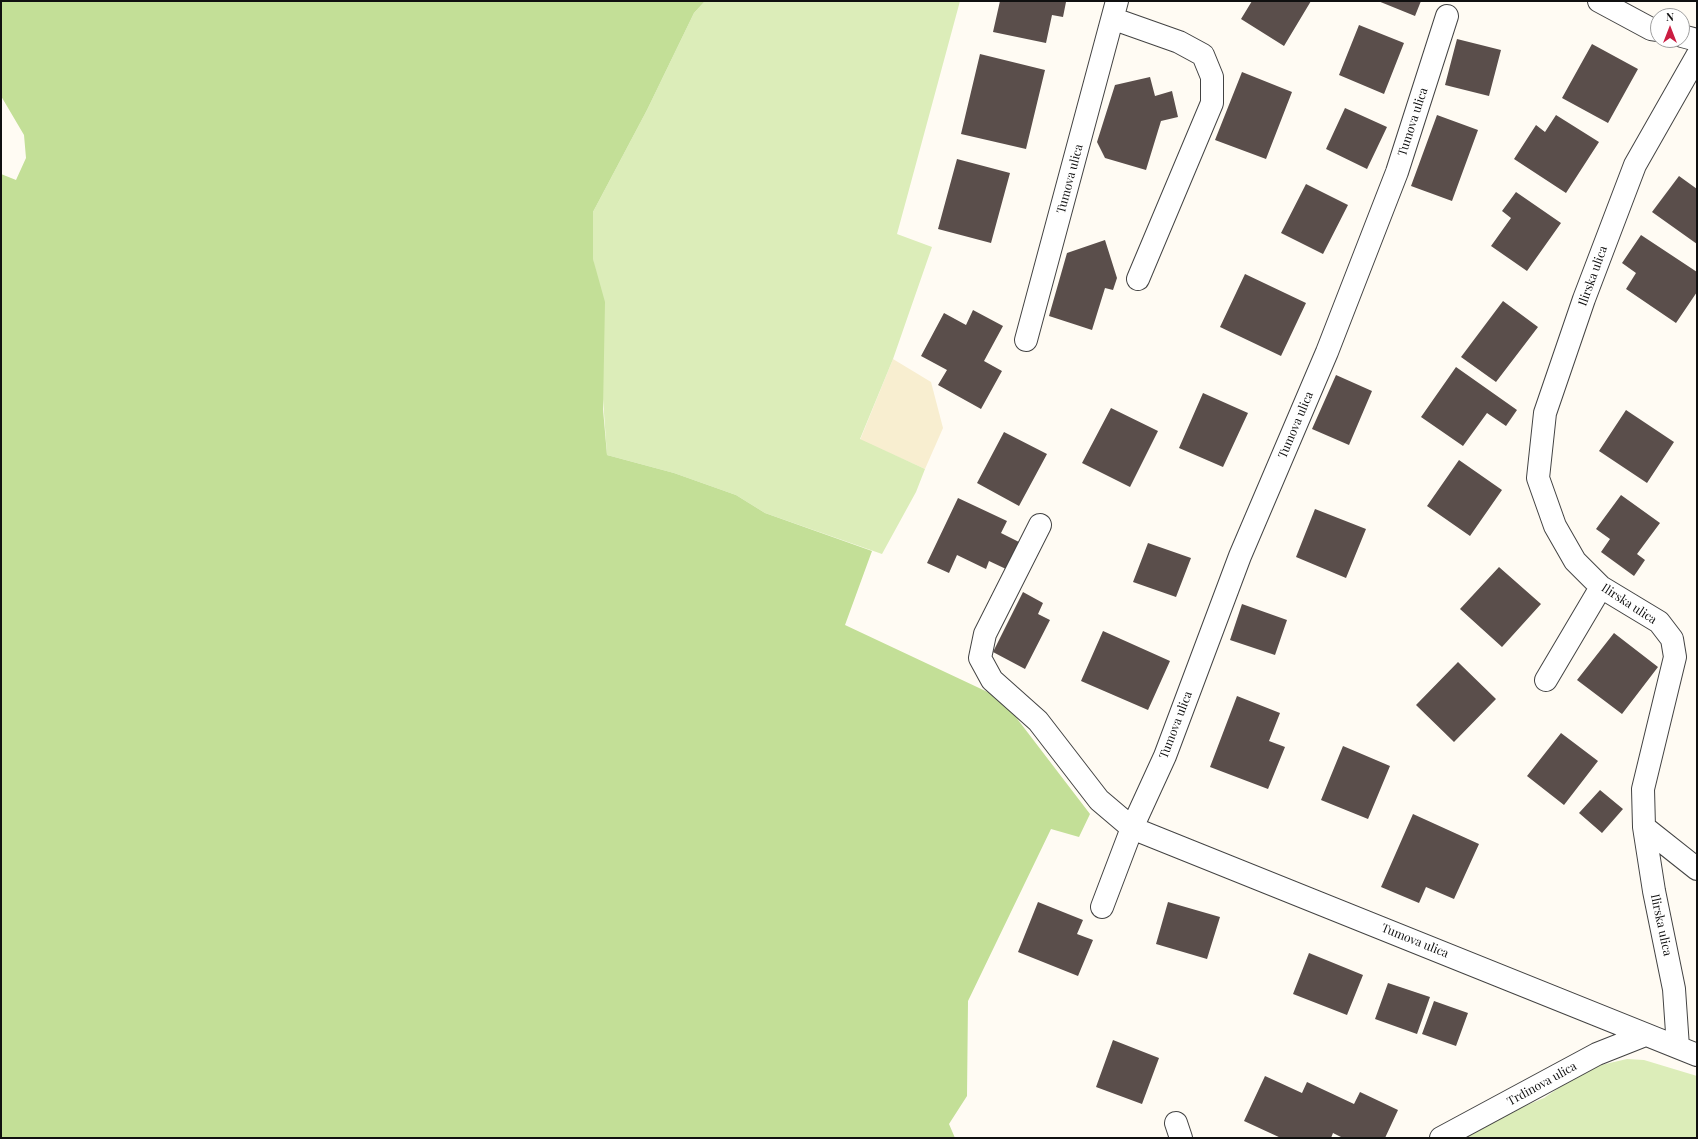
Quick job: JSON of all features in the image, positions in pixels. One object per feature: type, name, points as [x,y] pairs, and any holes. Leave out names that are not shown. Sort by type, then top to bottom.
[{"type":"street","points":[[1599,1],[1650,28]]},
{"type":"street","name":"Tumova ulica","points":[[1026,340],[1116,10],[1204,55],[1212,77],[1212,103],[1138,279]]},
{"type":"street","name":"Tumova ulica","points":[[1132,828],[1165,756],[1240,556],[1330,345],[1397,172],[1447,16]]},
{"type":"street","name":"Ilirska ulica","points":[[1687,1051],[1654,891],[1644,827],[1643,789],[1675,657],[1672,639],[1659,622],[1601,587],[1575,561],[1555,526],[1538,478],[1545,413],[1584,300],[1635,164],[1697,56]]},
{"type":"street","name":"Tumova ulica","points":[[1040,524],[985,634],[980,658],[992,680],[1038,721],[1099,800],[1132,828],[1687,1051]]},
{"type":"street","points":[[1546,680],[1601,587]]},
{"type":"street","points":[[1644,827],[1697,869]]},
{"type":"street","points":[[1102,907],[1132,828]]},
{"type":"street","name":"Trdinova ulica","points":[[1441,1138],[1597,1054],[1645,1035]]},
{"type":"shaded area","points":[[893,359],[931,382],[943,428],[925,469],[860,440]]},
{"type":"green space","points":[[1,1],[705,1],[694,13],[647,110],[593,212],[593,259],[605,302],[603,409],[607,455],[674,473],[736,495],[765,513],[872,551],[845,625],[994,695],[1015,716],[1090,814],[1079,837],[1051,829],[968,1001],[967,1096],[949,1124],[955,1138],[1,1138],[1,174],[16,180],[26,158],[24,135],[1,96]]},
{"type":"green space","points":[[705,1],[960,1],[897,234],[932,247],[893,359],[860,439],[925,469],[916,492],[882,554],[765,513],[736,495],[674,473],[607,455],[593,259],[593,212],[647,110],[694,13]]},
{"type":"green space","points":[[1627,1059],[1644,1060],[1697,1076],[1697,1138],[1464,1138],[1515,1110],[1544,1098],[1566,1083],[1601,1065]]},
{"type":"building","points":[[1000,1],[1066,2],[1063,17],[1052,15],[1046,43],[993,32]]},
{"type":"building","points":[[1252,1],[1311,1],[1284,46],[1241,19]]},
{"type":"building","points":[[1378,1],[1421,1],[1415,16]]},
{"type":"building","points":[[1359,25],[1404,43],[1384,94],[1339,75]]},
{"type":"building","points":[[1457,39],[1501,50],[1489,96],[1445,85]]},
{"type":"building","points":[[1592,44],[1638,69],[1608,123],[1562,98]]},
{"type":"building","points":[[980,54],[1045,70],[1026,149],[961,134]]},
{"type":"building","points":[[1242,72],[1292,92],[1266,159],[1215,140]]},
{"type":"building","points":[[1150,77],[1155,96],[1172,91],[1178,117],[1161,121],[1146,170],[1105,158],[1097,142],[1115,85]]},
{"type":"building","points":[[1345,108],[1387,127],[1367,169],[1326,149]]},
{"type":"building","points":[[1437,115],[1478,130],[1452,201],[1411,186]]},
{"type":"building","points":[[1556,115],[1599,142],[1566,193],[1514,159],[1536,125],[1545,132]]},
{"type":"building","points":[[957,159],[1010,173],[991,243],[938,229]]},
{"type":"building","points":[[1679,176],[1697,189],[1697,244],[1652,212]]},
{"type":"building","points":[[1306,184],[1348,205],[1323,254],[1281,233]]},
{"type":"building","points":[[1516,192],[1561,223],[1527,271],[1491,246],[1511,218],[1502,211]]},
{"type":"building","points":[[1641,235],[1697,272],[1697,292],[1676,323],[1626,289],[1636,273],[1622,263]]},
{"type":"building","points":[[1105,240],[1117,278],[1113,290],[1105,288],[1092,330],[1049,316],[1067,253]]},
{"type":"building","points":[[1245,274],[1306,303],[1281,356],[1220,327]]},
{"type":"building","points":[[1503,301],[1538,327],[1496,382],[1461,357]]},
{"type":"building","points":[[973,310],[1003,326],[984,361],[1002,371],[981,409],[938,385],[947,370],[921,356],[944,313],[966,325]]},
{"type":"building","points":[[1456,367],[1517,410],[1506,426],[1487,413],[1463,446],[1421,417]]},
{"type":"building","points":[[1336,375],[1372,391],[1349,445],[1312,429]]},
{"type":"building","points":[[1203,393],[1248,413],[1223,467],[1179,448]]},
{"type":"building","points":[[1111,408],[1158,431],[1130,487],[1082,463]]},
{"type":"building","points":[[1626,410],[1674,442],[1647,483],[1599,451]]},
{"type":"building","points":[[1004,432],[1047,454],[1019,506],[977,483]]},
{"type":"building","points":[[1459,460],[1502,490],[1470,536],[1427,506]]},
{"type":"building","points":[[1621,495],[1660,523],[1637,554],[1645,560],[1634,576],[1601,552],[1610,539],[1596,529]]},
{"type":"building","points":[[958,498],[1007,521],[1001,533],[1019,542],[1006,569],[989,561],[986,569],[957,555],[949,573],[927,563]]},
{"type":"building","points":[[1315,509],[1366,529],[1346,578],[1296,557]]},
{"type":"building","points":[[1148,543],[1191,558],[1176,597],[1133,582]]},
{"type":"building","points":[[1499,567],[1541,604],[1502,647],[1460,609]]},
{"type":"building","points":[[1023,592],[1043,603],[1038,614],[1050,620],[1025,669],[993,652]]},
{"type":"building","points":[[1242,604],[1287,620],[1275,655],[1230,640]]},
{"type":"building","points":[[1103,631],[1170,661],[1148,710],[1081,681]]},
{"type":"building","points":[[1614,633],[1658,667],[1622,714],[1577,680]]},
{"type":"building","points":[[1458,662],[1496,699],[1454,742],[1416,705]]},
{"type":"building","points":[[1237,696],[1280,713],[1269,741],[1285,747],[1268,789],[1210,767]]},
{"type":"building","points":[[1561,733],[1598,761],[1564,805],[1527,776]]},
{"type":"building","points":[[1343,746],[1390,766],[1368,819],[1321,800]]},
{"type":"building","points":[[1600,790],[1623,809],[1602,833],[1579,813]]},
{"type":"building","points":[[1413,814],[1479,844],[1454,899],[1426,887],[1419,903],[1381,887]]},
{"type":"building","points":[[1038,902],[1083,920],[1077,934],[1093,940],[1078,976],[1018,952]]},
{"type":"building","points":[[1168,902],[1220,917],[1207,959],[1156,944]]},
{"type":"building","points":[[1309,953],[1363,975],[1347,1015],[1293,994]]},
{"type":"building","points":[[1388,983],[1430,997],[1417,1034],[1375,1019]]},
{"type":"building","points":[[1434,1001],[1468,1013],[1456,1046],[1422,1034]]},
{"type":"building","points":[[1113,1040],[1159,1058],[1142,1104],[1096,1087]]},
{"type":"building","points":[[1265,1076],[1302,1093],[1307,1082],[1354,1104],[1360,1092],[1398,1110],[1385,1138],[1343,1138],[1333,1133],[1331,1138],[1281,1138],[1244,1121]]}]
